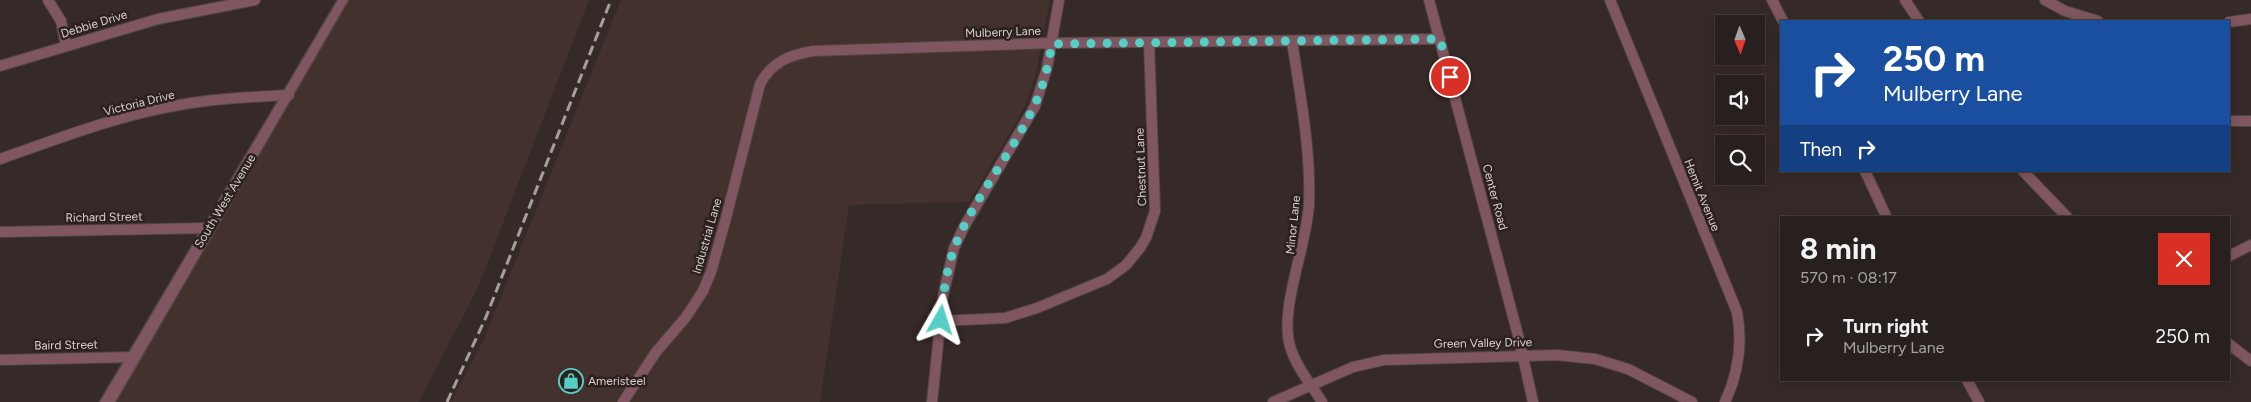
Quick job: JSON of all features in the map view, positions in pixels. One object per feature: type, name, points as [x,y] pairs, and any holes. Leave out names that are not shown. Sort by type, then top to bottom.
[{"type":"street","points":[[48,0],[61,20],[66,45]]},
{"type":"street","name":"Debbie Drive","points":[[0,66],[160,18],[255,0]]},
{"type":"street","name":"South West Avenue","points":[[107,402],[289,95],[342,0]]},
{"type":"street","points":[[932,402],[947,273],[954,248],[1035,106],[1044,80],[1059,0]]},
{"type":"street","name":"Center Road","points":[[1429,0],[1523,356],[1533,402]]},
{"type":"street","name":"Hemit Avenue","points":[[1610,0],[1737,312],[1742,345],[1739,368],[1725,402]]},
{"type":"street","points":[[1772,0],[1782,20]]},
{"type":"street","points":[[1905,0],[1918,20]]},
{"type":"street","points":[[2045,0],[2070,13],[2094,20]]},
{"type":"street","points":[[2230,22],[2251,19]]},
{"type":"street","name":"Mulberry Lane","points":[[779,61],[794,54],[813,52],[1052,44],[1440,39]]},
{"type":"street","name":"Minor Lane","points":[[1292,41],[1307,143],[1309,199],[1302,258],[1287,323],[1288,336],[1300,371],[1322,402]]},
{"type":"street","name":"Chestnut Lane","points":[[941,320],[1005,318],[1037,308],[1107,279],[1126,265],[1140,248],[1150,229],[1156,211],[1149,42]]},
{"type":"street","name":"Industrial Lane","points":[[623,402],[651,358],[686,317],[703,291],[711,272],[726,218],[760,84],[767,71],[779,61]]},
{"type":"street","name":"Victoria Drive","points":[[0,159],[110,122],[166,107],[234,97],[289,95]]},
{"type":"street","points":[[2230,121],[2251,121]]},
{"type":"street","points":[[1865,172],[1886,216]]},
{"type":"street","points":[[2024,172],[2066,216]]},
{"type":"street","name":"Richard Street","points":[[0,232],[209,228]]},
{"type":"street","points":[[2230,256],[2251,245]]},
{"type":"street","points":[[2230,345],[2251,360]]},
{"type":"street","name":"Green Valley Drive","points":[[1273,402],[1354,367],[1384,360],[1583,356],[1600,359],[1648,378],[1692,402]]},
{"type":"street","name":"Baird Street","points":[[0,360],[134,357]]},
{"type":"street","points":[[1968,381],[1979,402]]},
{"type":"shaded area","points":[[343,0],[589,0],[479,285],[419,402],[108,402]]},
{"type":"shaded area","points":[[621,0],[1050,0],[1036,73],[1026,103],[969,202],[849,205],[820,402],[451,402],[484,339]]},
{"type":"railway","points":[[447,402],[486,317],[611,0]]},
{"type":"place","name":"Ameristeel","points":[[571,381]]},
{"type":"route","points":[[941,320],[947,273],[954,248],[1035,106],[1044,80],[1052,44],[1440,39],[1450,77]]}]
